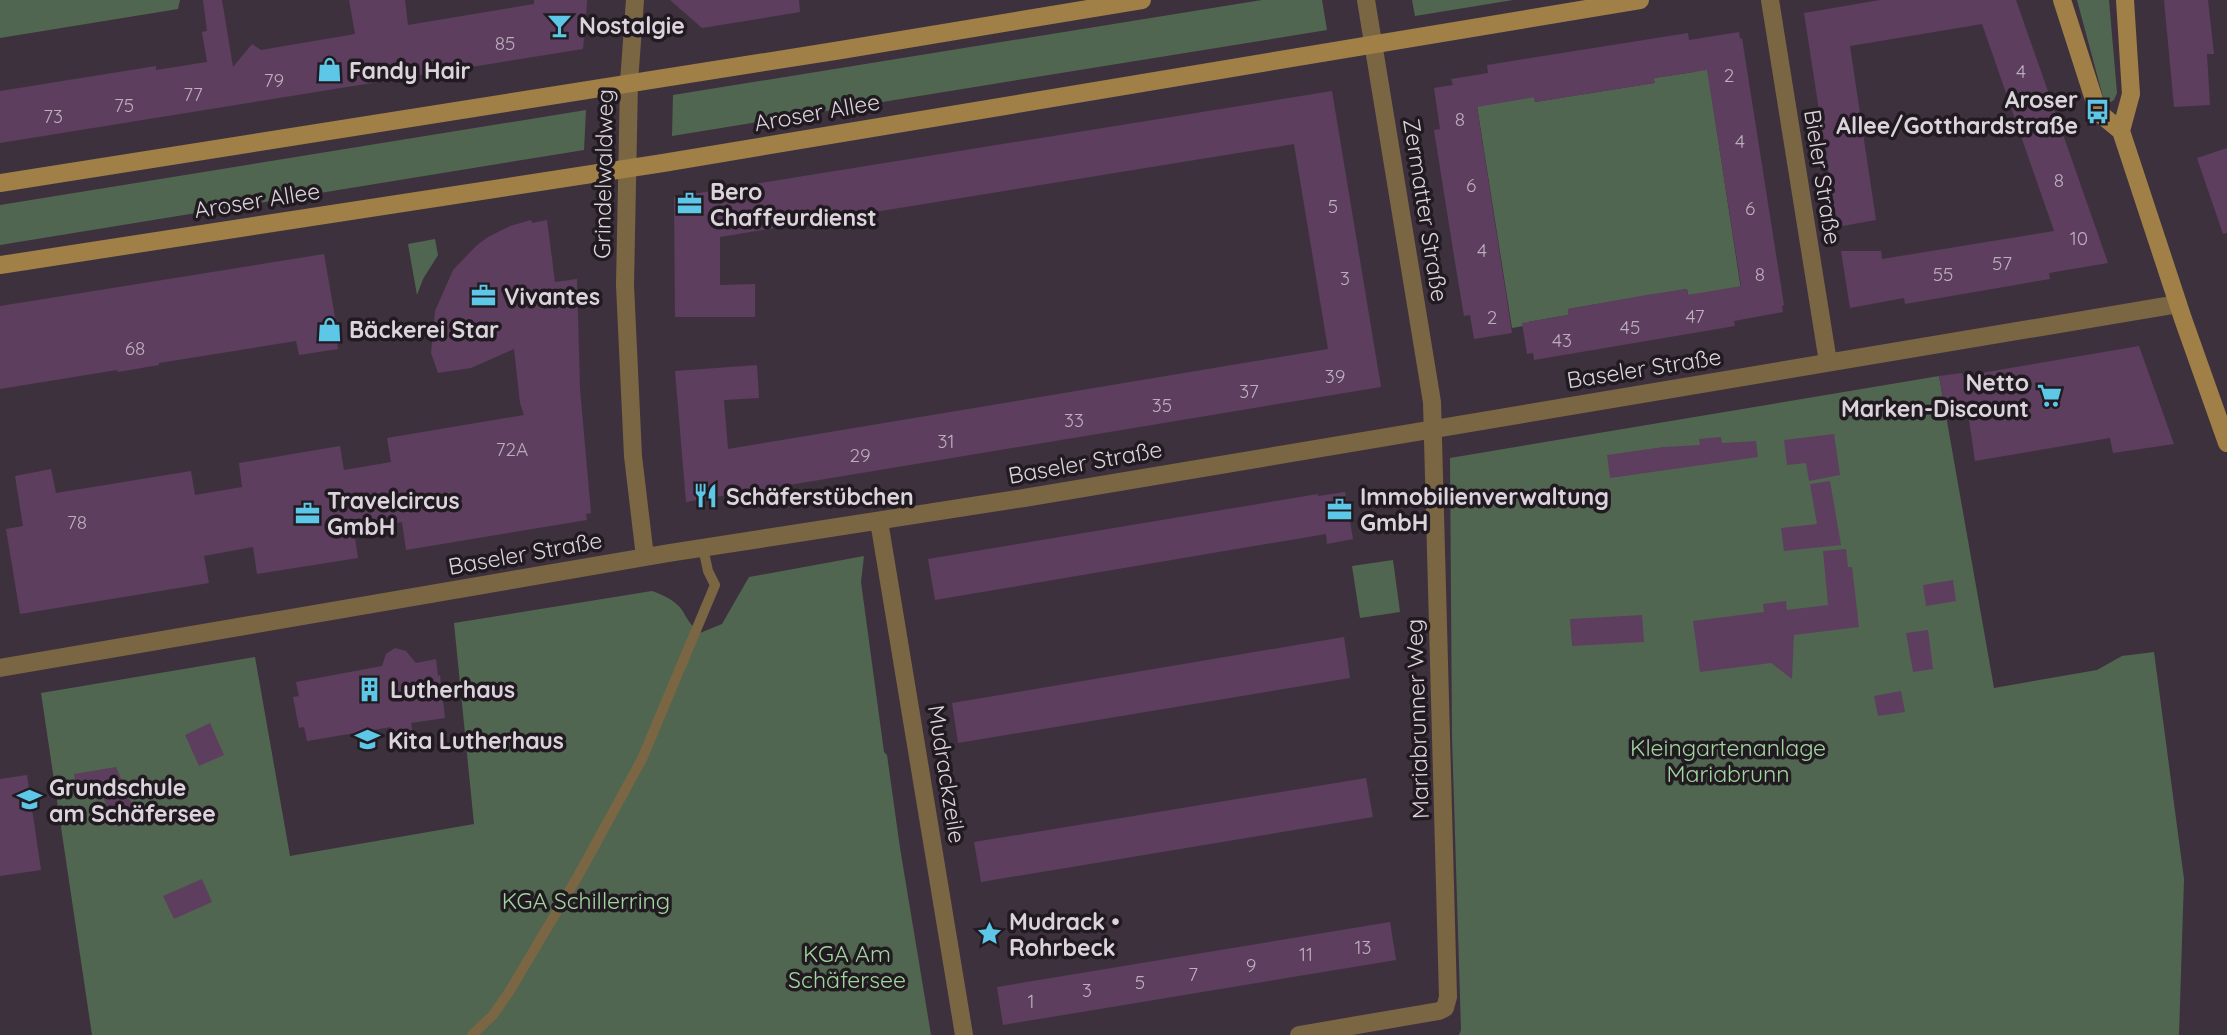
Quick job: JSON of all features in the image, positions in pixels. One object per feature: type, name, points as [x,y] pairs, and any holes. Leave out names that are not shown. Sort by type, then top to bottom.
[{"type":"main road","points":[[0,183],[1142,0]]},
{"type":"main road","name":"Aroser Allee","points":[[0,265],[626,169],[1640,0]]},
{"type":"main road","points":[[2062,0],[2098,112],[2121,131],[2227,443]]},
{"type":"main road","points":[[2121,131],[2131,94],[2125,0]]},
{"type":"street","name":"Grindelwaldweg","points":[[635,0],[629,82],[625,285],[633,456],[645,557]]},
{"type":"street","name":"Zermatter Straße","points":[[1366,0],[1432,402],[1433,428]]},
{"type":"street","name":"Bieler Straße","points":[[1770,0],[1828,362]]},
{"type":"street","name":"Baseler Straße","points":[[0,668],[645,557],[879,521],[2178,304]]},
{"type":"street","name":"Mariabrunner Weg","points":[[1299,1035],[1438,1011],[1445,1007],[1448,997],[1433,428]]},
{"type":"street","name":"Mudrackzeile","points":[[879,521],[964,1035]]},
{"type":"lane","points":[[472,1035],[493,1015],[509,992],[578,876],[642,759],[715,585],[708,571],[703,548]]},
{"type":"green space","points":[[0,0],[180,0],[178,9],[0,38]]},
{"type":"green space","points":[[1262,0],[1322,0],[1327,30],[672,136],[673,95]]},
{"type":"green space","points":[[1412,0],[1513,0],[1415,16]]},
{"type":"green space","points":[[2077,0],[2109,0],[2117,93],[2111,102],[2103,97]]},
{"type":"green space","points":[[1707,66],[1741,290],[1688,295],[1687,289],[1568,309],[1568,315],[1528,322],[1528,325],[1512,328],[1477,106],[1534,97],[1535,102],[1654,83],[1654,78],[1694,72]]},
{"type":"green space","points":[[586,110],[584,150],[0,245],[0,205]]},
{"type":"green space","points":[[435,239],[438,255],[423,279],[417,295],[408,244]]},
{"type":"green space","name":"Kleingartenanlage Mariabrunn","points":[[1939,376],[1994,688],[2097,670],[2122,656],[2154,652],[2184,879],[2179,1035],[1459,1035],[1461,1030],[1452,736],[1450,458]]},
{"type":"green space","name":"KGA Schillerring","points":[[864,556],[861,582],[884,752],[887,755],[931,1035],[92,1035],[41,693],[255,657],[290,856],[474,824],[454,623],[652,591],[676,603],[700,633],[722,624],[749,577]]},
{"type":"green space","points":[[1393,560],[1400,612],[1360,618],[1352,566]]},
{"type":"building","points":[[203,0],[222,0],[233,67],[252,44],[261,50],[355,34],[349,0],[405,0],[408,25],[534,4],[534,0],[587,0],[587,4],[583,49],[0,143],[0,91],[156,66],[156,70],[207,62],[202,32],[207,31]]},
{"type":"building","points":[[670,0],[799,0],[800,12],[702,28]]},
{"type":"building","points":[[1880,0],[2016,0],[2108,263],[2049,273],[2050,279],[1905,304],[1904,298],[1850,308],[1841,251],[1881,251],[1882,259],[2054,231],[1982,24],[1850,46],[1876,220],[1837,227],[1804,13]]},
{"type":"building","points":[[2164,0],[2208,0],[2214,54],[2207,54],[2210,105],[2174,107]]},
{"type":"building","points":[[1739,32],[1783,312],[1734,321],[1735,326],[1534,360],[1533,353],[1527,354],[1522,323],[1568,315],[1568,309],[1646,295],[1687,289],[1688,295],[1741,286],[1707,70],[1654,78],[1655,83],[1535,102],[1534,97],[1477,107],[1512,333],[1474,339],[1470,315],[1464,316],[1453,250],[1434,130],[1440,129],[1434,88],[1453,85],[1451,79],[1488,73],[1487,65],[1688,33],[1689,40]]},
{"type":"building","points":[[1332,91],[1381,387],[686,502],[675,371],[757,365],[759,398],[724,400],[728,449],[1328,349],[1294,144],[720,237],[720,285],[755,284],[755,317],[675,317],[674,197]]},
{"type":"building","points":[[2227,148],[2227,233],[2223,234],[2197,158]]},
{"type":"building","points":[[531,220],[532,223],[547,220],[555,282],[577,279],[580,389],[591,513],[586,514],[587,520],[406,550],[402,522],[354,531],[358,558],[257,574],[253,547],[204,556],[209,583],[20,614],[6,529],[23,526],[15,476],[51,469],[56,493],[191,471],[195,495],[242,487],[239,463],[340,446],[344,470],[391,462],[387,438],[524,415],[520,403],[514,349],[471,368],[438,373],[431,353],[435,311],[453,270],[488,237],[510,226]]},
{"type":"building","points":[[324,254],[338,334],[338,349],[299,355],[296,341],[118,372],[117,370],[0,389],[0,306]]},
{"type":"building","name":"Netto Marken-Discount","points":[[2139,346],[2174,444],[2113,453],[2110,438],[1975,461],[1968,413],[1946,415],[1939,376],[1962,373],[1963,376]]},
{"type":"building","points":[[1834,434],[1840,475],[1809,481],[1806,463],[1787,465],[1784,440]]},
{"type":"building","points":[[1721,437],[1722,443],[1756,441],[1758,457],[1610,478],[1607,455],[1700,445],[1699,439]]},
{"type":"building","points":[[1830,481],[1841,545],[1784,551],[1781,528],[1817,524],[1810,484]]},
{"type":"building","points":[[1345,492],[1353,539],[1327,544],[1326,534],[935,600],[928,559],[1318,494]]},
{"type":"building","points":[[1846,549],[1848,567],[1852,567],[1859,627],[1794,635],[1792,679],[1771,663],[1700,672],[1693,621],[1764,612],[1763,604],[1786,601],[1787,610],[1828,605],[1823,551]]},
{"type":"building","points":[[1953,580],[1956,601],[1926,606],[1923,585]]},
{"type":"building","points":[[1642,615],[1644,642],[1572,646],[1570,619]]},
{"type":"building","points":[[1928,630],[1933,669],[1913,672],[1906,633]]},
{"type":"building","points":[[1344,637],[1350,678],[958,743],[952,703]]},
{"type":"building","name":"Lutherhaus","points":[[395,648],[406,651],[416,663],[436,659],[445,718],[411,723],[413,734],[392,737],[391,727],[307,741],[304,727],[299,728],[293,697],[299,696],[296,682],[382,666],[386,654]]},
{"type":"building","points":[[1901,691],[1905,712],[1878,716],[1874,696]]},
{"type":"building","points":[[210,723],[224,755],[199,766],[185,735]]},
{"type":"building","points":[[116,767],[138,818],[118,827],[101,794],[78,798],[74,774]]},
{"type":"building","points":[[27,775],[41,870],[0,876],[0,779]]},
{"type":"building","points":[[1366,778],[1373,817],[981,882],[974,842]]},
{"type":"building","points":[[202,879],[212,902],[174,919],[163,896]]},
{"type":"building","points":[[1390,922],[1396,960],[1003,1025],[997,987]]},
{"type":"place","name":"Nostalgie","points":[[559,25]]},
{"type":"place","name":"Fandy Hair","points":[[329,70]]},
{"type":"place","name":"Aroser Allee/Gotthardstraße","points":[[2098,112]]},
{"type":"place","name":"Bero Chaffeurdienst","points":[[690,204]]},
{"type":"place","name":"Vivantes","points":[[484,296]]},
{"type":"place","name":"Bäckerei Star","points":[[329,329]]},
{"type":"place","name":"Netto Marken-Discount","points":[[2049,395]]},
{"type":"place","name":"Schäferstübchen","points":[[706,496]]},
{"type":"place","name":"Immobilienverwaltung GmbH","points":[[1340,509]]},
{"type":"place","name":"Travelcircus GmbH","points":[[307,513]]},
{"type":"place","name":"Lutherhaus","points":[[370,689]]},
{"type":"place","name":"Kita Lutherhaus","points":[[368,740]]},
{"type":"place","name":"Grundschule am Schäfersee","points":[[29,800]]},
{"type":"place","name":"Mudrack • Rohrbeck","points":[[989,934]]},
{"type":"park label","name":"KGA Am Schäfersee","points":[[847,966]]}]
